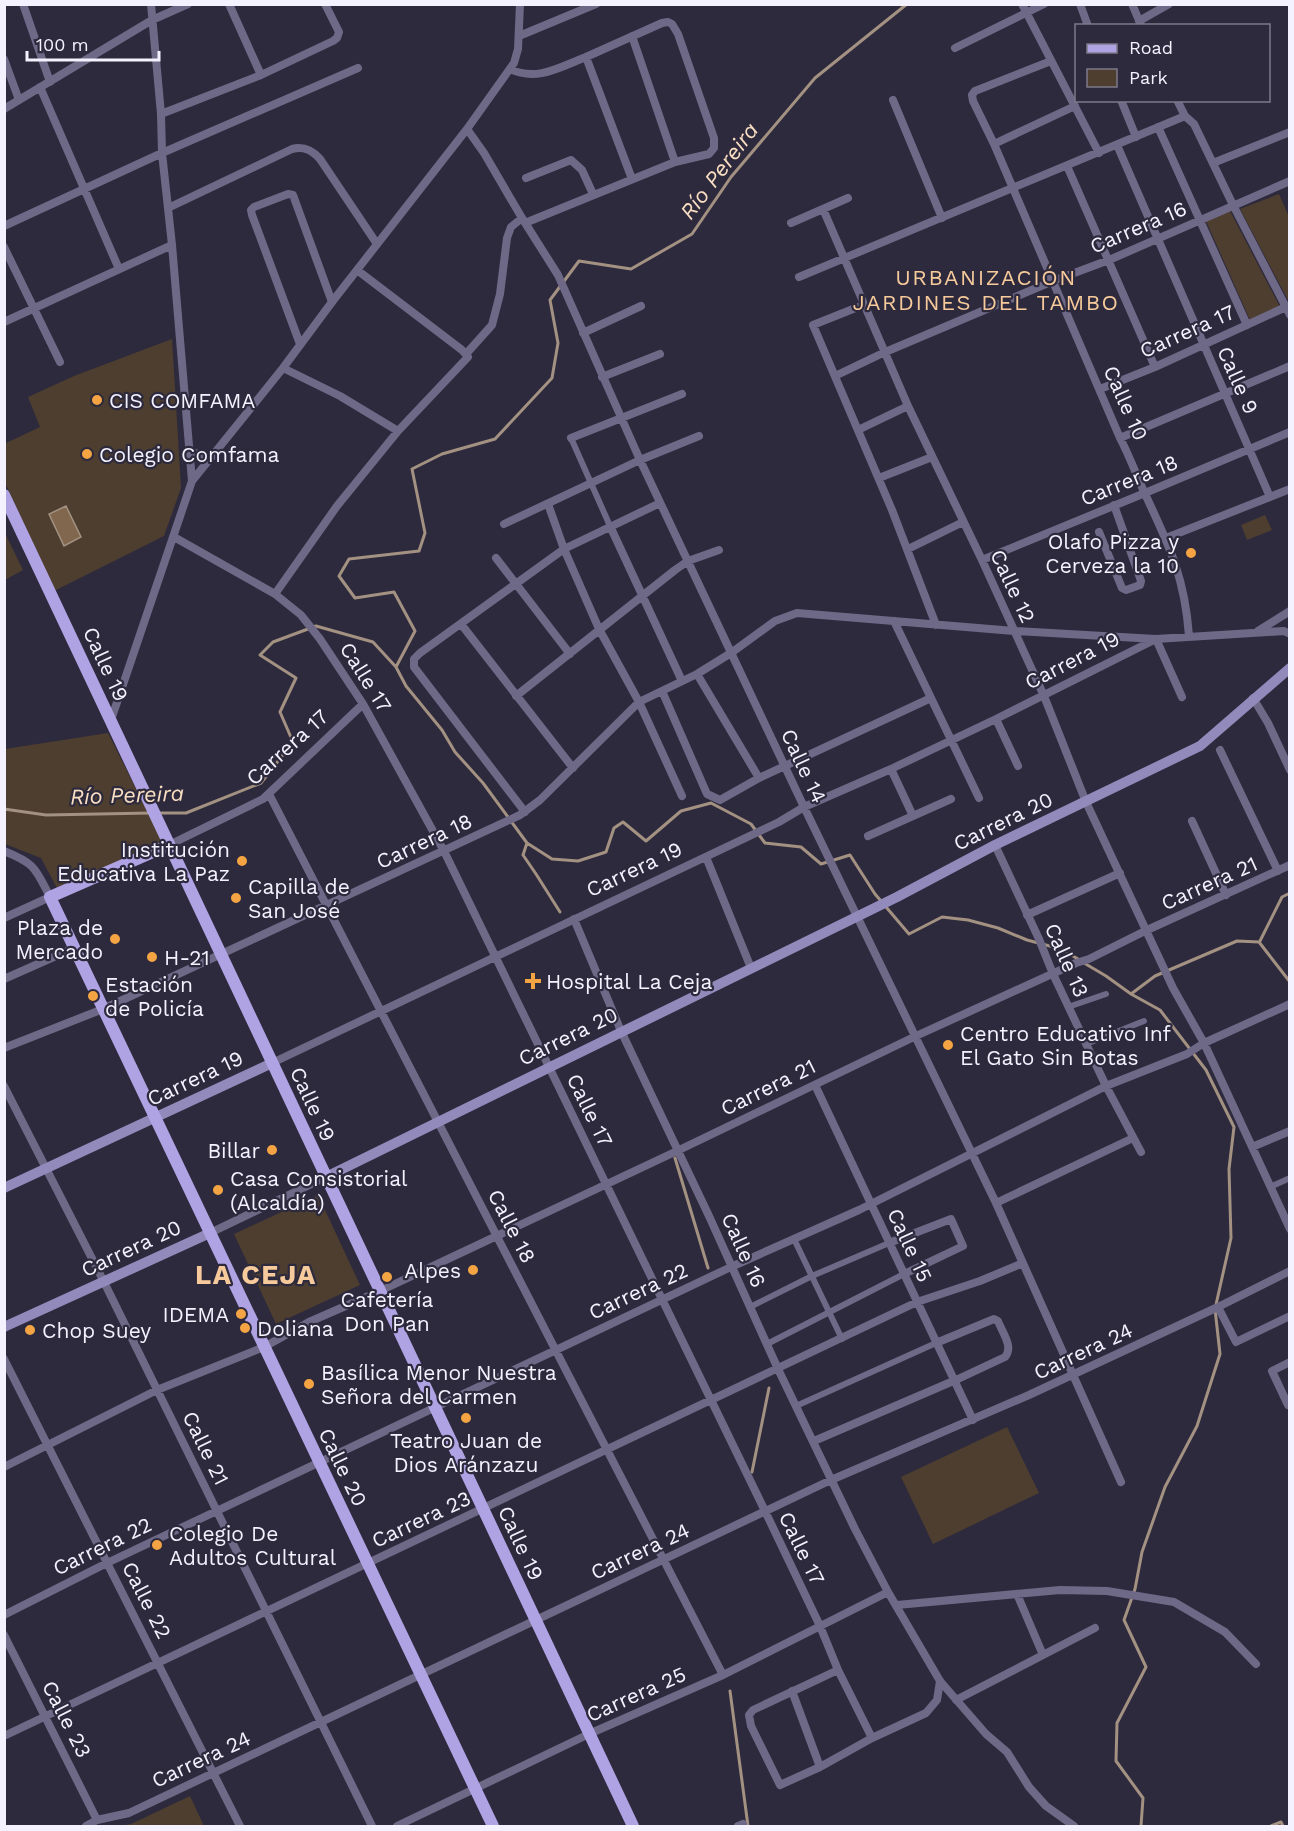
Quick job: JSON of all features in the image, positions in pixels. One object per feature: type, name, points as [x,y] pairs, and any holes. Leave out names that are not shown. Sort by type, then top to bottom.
[{"type":"main road","name":"Calle 19","points":[[4,495],[633,1827]]},
{"type":"main road","name":"Carrera 20","points":[[326,1177],[856,916],[995,845],[1200,746],[1290,668]]},
{"type":"main road","name":"Carrera 17","points":[[50,897],[169,845]]},
{"type":"main road","name":"Calle 20","points":[[50,897],[493,1827]]},
{"type":"main road","name":"Carrera 19","points":[[4,1188],[272,1063]]},
{"type":"main road","name":"Carrera 20","points":[[4,1328],[210,1233]]},
{"type":"street","points":[[23,4],[50,82]]},
{"type":"street","points":[[151,4],[161,114],[162,153],[192,481]]},
{"type":"street","points":[[4,109],[152,20],[188,4]]},
{"type":"street","points":[[229,4],[261,75]]},
{"type":"street","points":[[161,114],[261,75],[338,38],[339,33],[325,4]]},
{"type":"street","points":[[111,720],[192,481],[283,368],[467,129],[510,69],[517,58],[520,4]]},
{"type":"street","points":[[519,36],[596,4]]},
{"type":"street","points":[[1022,4],[1099,153]]},
{"type":"street","points":[[955,48],[1044,4]]},
{"type":"street","points":[[1080,4],[1088,24]]},
{"type":"street","points":[[1132,4],[1140,23],[1169,4]]},
{"type":"street","points":[[466,354],[492,325],[500,294],[507,238],[511,227],[675,162],[709,154],[715,142],[682,42],[675,28],[668,22],[539,75],[528,75],[510,69]]},
{"type":"street","points":[[632,36],[675,162]]},
{"type":"street","points":[[586,57],[632,179]]},
{"type":"street","points":[[4,59],[19,100]]},
{"type":"street","name":"Calle 10","points":[[1051,61],[975,91],[972,95],[973,101],[994,144],[1120,438],[1166,538],[1182,581],[1189,636]]},
{"type":"street","points":[[4,226],[162,153],[358,68]]},
{"type":"street","points":[[40,87],[119,269]]},
{"type":"street","points":[[893,100],[942,218]]},
{"type":"street","points":[[1121,102],[1136,137]]},
{"type":"street","points":[[1178,102],[1185,116],[1194,124],[1233,205],[1288,309]]},
{"type":"street","points":[[994,144],[1075,106]]},
{"type":"street","points":[[799,277],[1185,116]]},
{"type":"street","points":[[1158,128],[1247,325]]},
{"type":"street","name":"Calle 14","points":[[467,129],[558,274],[640,460],[785,768],[856,916],[1000,1202],[1023,1263],[1121,1482]]},
{"type":"street","points":[[1213,163],[1290,132]]},
{"type":"street","name":"Calle 9","points":[[1117,145],[1270,497]]},
{"type":"street","points":[[168,208],[292,149],[304,148],[320,159],[377,244]]},
{"type":"street","points":[[526,178],[571,160],[582,171],[593,194]]},
{"type":"street","points":[[1067,166],[1155,367]]},
{"type":"street","name":"Carrera 16","points":[[835,376],[883,353],[1053,281],[1109,260],[1290,181]]},
{"type":"street","points":[[300,344],[252,215],[251,210],[254,207],[288,194],[293,195],[332,302]]},
{"type":"street","points":[[791,223],[848,198]]},
{"type":"street","name":"Calle 12","points":[[823,209],[883,353],[1044,696],[1086,802],[1145,931],[1204,1043],[1288,1223]]},
{"type":"street","points":[[4,322],[172,245]]},
{"type":"street","points":[[4,246],[60,362]]},
{"type":"street","points":[[275,594],[326,519],[398,431],[468,357],[357,270]]},
{"type":"street","points":[[863,305],[813,325],[879,478],[936,625]]},
{"type":"street","points":[[583,333],[641,306]]},
{"type":"street","name":"Carrera 17","points":[[1101,390],[1288,309]]},
{"type":"street","points":[[602,377],[660,354]]},
{"type":"street","points":[[1120,438],[1290,366]]},
{"type":"street","points":[[283,368],[340,396],[398,431]]},
{"type":"street","points":[[682,394],[571,438],[682,681]]},
{"type":"street","points":[[858,430],[908,406]]},
{"type":"street","name":"Carrera 18","points":[[981,560],[1290,432]]},
{"type":"street","points":[[504,525],[640,460],[699,436]]},
{"type":"street","points":[[190,451],[210,459]]},
{"type":"street","points":[[879,478],[932,457]]},
{"type":"street","points":[[1166,538],[1290,489]]},
{"type":"street","points":[[523,814],[413,663],[414,659],[564,549],[660,503]]},
{"type":"street","points":[[548,504],[564,549],[599,629],[639,702],[682,796]]},
{"type":"street","points":[[1099,531],[1122,588],[1126,590],[1140,585],[1141,581],[1114,506]]},
{"type":"street","points":[[908,549],[963,522]]},
{"type":"street","name":"Calle 17","points":[[174,537],[275,594],[301,615],[320,639],[363,704],[444,851],[765,1512],[872,1738]]},
{"type":"street","points":[[516,696],[688,561],[719,550]]},
{"type":"street","points":[[496,558],[570,654]]},
{"type":"street","points":[[1257,632],[1290,611]]},
{"type":"street","points":[[639,702],[697,674],[775,621],[797,613],[1014,631],[1156,639],[1182,697]]},
{"type":"street","points":[[894,621],[979,798]]},
{"type":"street","points":[[460,624],[573,768]]},
{"type":"street","name":"Carrera 19","points":[[272,1063],[706,857],[804,807],[891,769],[1044,696],[1156,639],[1284,630],[1290,634]]},
{"type":"street","points":[[697,674],[759,778]]},
{"type":"street","points":[[662,692],[708,794],[720,800],[759,778],[785,768],[931,698]]},
{"type":"street","points":[[1253,698],[1268,723],[1290,770]]},
{"type":"street","name":"Carrera 18","points":[[4,1048],[103,1009],[523,814],[639,702]]},
{"type":"street","name":"Carrera 17","points":[[169,845],[269,794],[363,704]]},
{"type":"street","points":[[996,719],[1018,766]]},
{"type":"street","points":[[1220,750],[1278,871]]},
{"type":"street","points":[[891,769],[913,816]]},
{"type":"street","name":"Calle 18","points":[[269,794],[723,1675]]},
{"type":"street","points":[[868,836],[951,799]]},
{"type":"street","points":[[1192,821],[1226,895]]},
{"type":"street","name":"Calle 13","points":[[995,845],[1068,1007],[1141,1152]]},
{"type":"street","points":[[4,851],[25,859],[34,867],[50,897]]},
{"type":"street","points":[[706,857],[751,968]]},
{"type":"street","name":"Carrera 21","points":[[4,1467],[157,1390],[264,1347],[309,1322],[916,1036],[1089,959],[1290,865]]},
{"type":"street","points":[[1027,915],[1120,873]]},
{"type":"street","name":"Carrera 17","points":[[4,918],[50,897]]},
{"type":"street","name":"Calle 16","points":[[574,919],[621,1031],[778,1369],[888,1592],[940,1681],[986,1734],[1007,1752],[1029,1787],[1046,1806],[1074,1827]]},
{"type":"street","points":[[4,979],[74,948]]},
{"type":"street","points":[[1068,1007],[1106,994]]},
{"type":"street","name":"Carrera 22","points":[[4,1615],[107,1563],[435,1407],[731,1267],[871,1204],[1106,1086],[1190,1052],[1204,1043],[1290,1004]]},
{"type":"street","points":[[1086,1044],[1144,1021]]},
{"type":"street","name":"Calle 15","points":[[815,1085],[973,1420]]},
{"type":"street","name":"Calle 21","points":[[4,1086],[104,1282],[372,1827]]},
{"type":"street","points":[[1252,1147],[1290,1131]]},
{"type":"street","points":[[1000,1202],[1133,1138]]},
{"type":"street","name":"Carrera 20","points":[[210,1233],[326,1177]]},
{"type":"street","points":[[1270,1187],[1290,1178]]},
{"type":"street","points":[[750,1307],[812,1276],[951,1219],[963,1246],[767,1344]]},
{"type":"street","points":[[794,1239],[842,1339]]},
{"type":"street","name":"Carrera 23","points":[[4,1736],[917,1302],[980,1281],[1023,1263]]},
{"type":"street","name":"Carrera 24","points":[[86,1827],[97,1820],[129,1813],[831,1480],[1073,1375],[1215,1309],[1290,1271]]},
{"type":"street","points":[[1215,1309],[1236,1342],[1290,1316]]},
{"type":"street","points":[[796,1406],[936,1343],[994,1319],[998,1322],[1009,1347],[1005,1357],[814,1441]]},
{"type":"street","name":"Calle 22","points":[[4,1359],[240,1827]]},
{"type":"street","points":[[1290,1362],[1272,1371],[1288,1405],[1290,1404]]},
{"type":"street","points":[[897,1605],[1060,1590],[1107,1591],[1127,1594],[1174,1602],[1225,1632],[1256,1664]]},
{"type":"street","name":"Carrera 25","points":[[397,1827],[589,1734],[723,1675],[888,1592]]},
{"type":"street","points":[[1017,1594],[1043,1655]]},
{"type":"street","points":[[956,1700],[1095,1628]]},
{"type":"street","name":"Calle 23","points":[[4,1635],[97,1820]]},
{"type":"street","points":[[838,1670],[753,1710],[749,1715],[751,1726],[780,1785],[926,1713],[937,1700],[940,1681]]},
{"type":"street","points":[[792,1691],[820,1767]]},
{"type":"green space","points":[[1279,194],[1289,217],[1289,302],[1240,209]]},
{"type":"green space","points":[[1230,211],[1280,307],[1250,320],[1206,221]]},
{"type":"green space","points":[[172,339],[181,488],[164,536],[54,591],[5,483],[4,444],[40,427],[28,397],[74,376]]},
{"type":"green space","points":[[1265,515],[1272,530],[1247,540],[1241,525]]},
{"type":"green space","points":[[4,531],[23,570],[5,580],[4,580]]},
{"type":"green space","points":[[108,733],[164,845],[58,890],[41,858],[5,844],[5,749]]},
{"type":"green space","points":[[318,1195],[360,1285],[276,1324],[234,1234]]},
{"type":"green space","points":[[1007,1427],[1039,1493],[933,1544],[901,1477]]},
{"type":"green space","points":[[190,1796],[204,1826],[119,1826],[131,1824]]},
{"type":"shaded area","points":[[66,506],[81,537],[64,546],[49,514]]},
{"type":"waterway","name":"Río Pereira","points":[[158,813],[186,813],[261,783],[293,742],[280,712],[296,678],[260,655],[273,642],[316,626],[373,642],[396,667],[415,631],[394,592],[355,598],[339,576],[349,559],[419,551],[425,533],[412,469],[442,454],[495,439],[552,378],[558,343],[550,300],[579,261],[631,269],[692,234],[731,177],[815,78],[907,4]]},
{"type":"waterway","points":[[396,667],[406,686],[442,730],[455,752],[483,783],[527,843],[552,859],[578,861],[606,852],[614,828],[623,822],[646,841],[681,811],[711,803],[751,824],[765,843],[801,847],[821,864],[850,855],[875,894],[909,934],[942,917],[968,920],[1061,949],[1078,959]]},
{"type":"waterway","name":"Río Pereira","points":[[4,809],[46,815],[151,813]]},
{"type":"waterway","points":[[527,843],[523,855],[560,912]]},
{"type":"waterway","points":[[1260,941],[1282,897],[1290,893]]},
{"type":"waterway","points":[[1131,994],[1155,976],[1237,941],[1259,942]]},
{"type":"waterway","points":[[1259,942],[1290,982]]},
{"type":"waterway","points":[[1084,963],[1160,1010],[1206,1070],[1234,1127],[1229,1169],[1231,1238],[1215,1309],[1220,1354],[1197,1426],[1165,1487],[1142,1552],[1135,1589],[1124,1620],[1146,1667],[1117,1723],[1116,1761],[1143,1798],[1141,1826]]},
{"type":"waterway","points":[[675,1158],[708,1268]]},
{"type":"waterway","points":[[752,1472],[769,1388]]},
{"type":"waterway","points":[[730,1691],[748,1826]]},
{"type":"waterway","points":[[1271,1826],[1281,1822],[1283,1826]]},
{"type":"place","name":"CIS COMFAMA","points":[[97,400]]},
{"type":"place","name":"Colegio Comfama","points":[[87,454]]},
{"type":"place","name":"Olafo Pizza y Cerveza la 10","points":[[1191,553]]},
{"type":"place","name":"Institución Educativa La Paz","points":[[242,861]]},
{"type":"place","name":"Capilla de San José","points":[[236,898]]},
{"type":"place","name":"Plaza de Mercado","points":[[115,939]]},
{"type":"place","name":"H-21","points":[[152,957]]},
{"type":"place","name":"Hospital La Ceja","points":[[533,981]]},
{"type":"place","name":"Estación de Policía","points":[[93,996]]},
{"type":"place","name":"Centro Educativo Inf El Gato Sin Botas","points":[[948,1045]]},
{"type":"place","name":"Billar","points":[[272,1150]]},
{"type":"place","name":"Casa Consistorial (Alcaldía)","points":[[218,1190]]},
{"type":"place","name":"Alpes","points":[[473,1270]]},
{"type":"place","name":"Cafetería Don Pan","points":[[387,1277]]},
{"type":"place","name":"IDEMA","points":[[241,1314]]},
{"type":"place","name":"Doliana","points":[[245,1328]]},
{"type":"place","name":"Chop Suey","points":[[30,1330]]},
{"type":"place","name":"Basílica Menor Nuestra Señora del Carmen","points":[[309,1384]]},
{"type":"place","name":"Teatro Juan de Dios Aránzazu","points":[[466,1418]]},
{"type":"place","name":"Colegio De Adultos Cultural","points":[[157,1545]]},
{"type":"district","name":"URBANIZACIÓN JARDINES DEL TAMBO","points":[[986,290]]},
{"type":"district","name":"LA CEJA","points":[[256,1275]]}]
